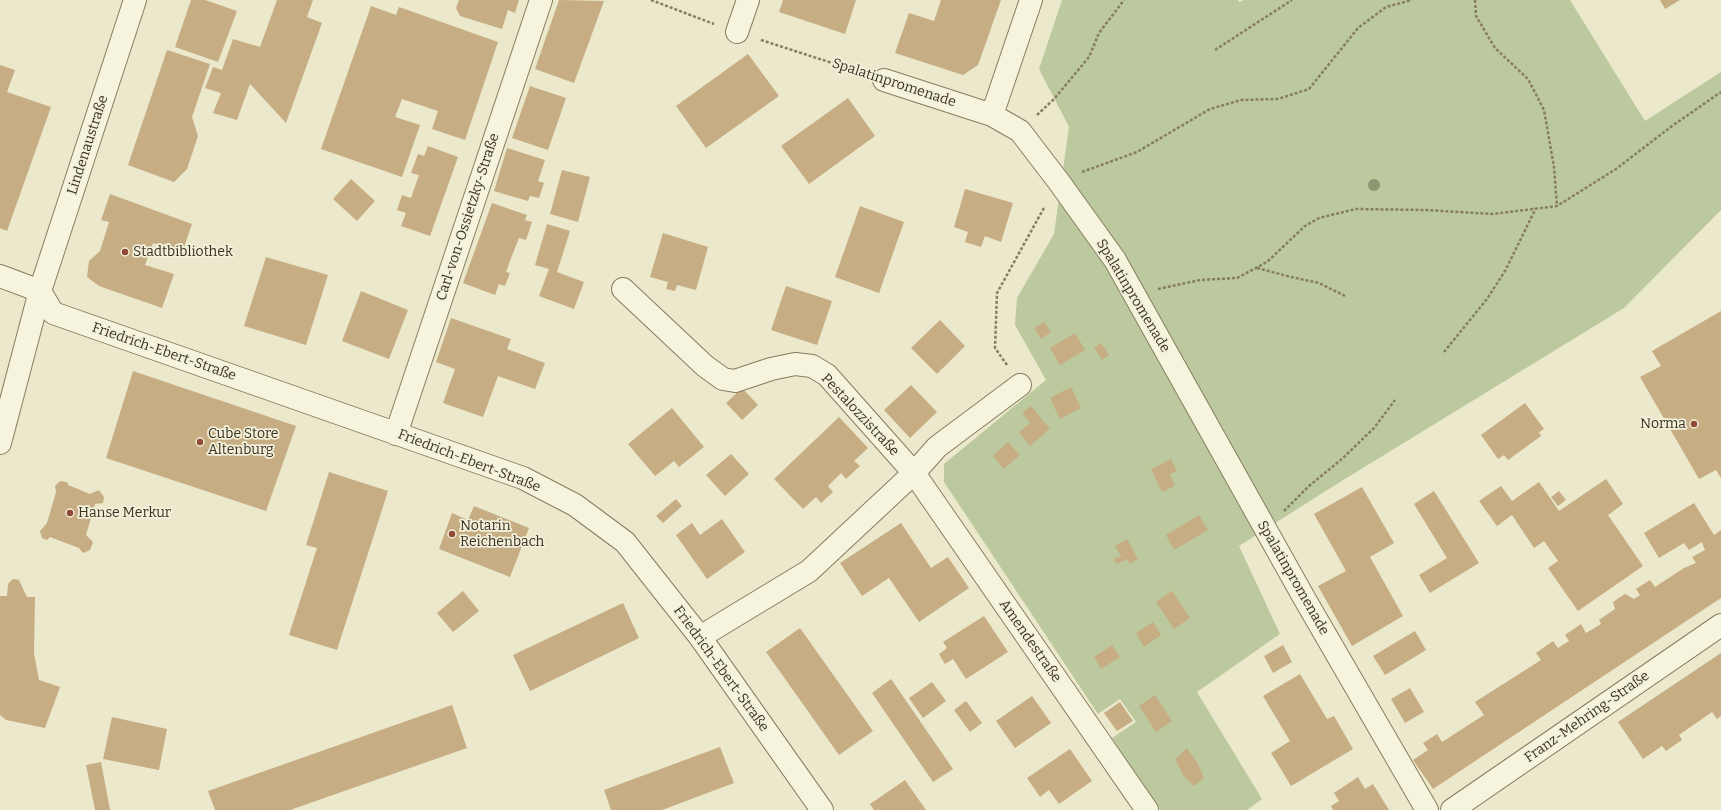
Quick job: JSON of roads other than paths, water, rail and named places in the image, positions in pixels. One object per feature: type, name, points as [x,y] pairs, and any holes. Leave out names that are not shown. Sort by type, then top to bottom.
[{"type":"street","name":"Lindenaustraße","points":[[0,443],[40,291],[135,0]]},
{"type":"street","name":"Carl-von-Ossietzky-Straße","points":[[396,434],[541,0]]},
{"type":"street","points":[[737,32],[748,0]]},
{"type":"street","points":[[992,114],[1031,0]]},
{"type":"street","name":"Spalatinpromenade","points":[[884,80],[992,114],[1020,131],[1059,182],[1114,260],[1266,530],[1427,810]]},
{"type":"street","points":[[0,276],[40,291]]},
{"type":"street","name":"Pestalozzistraße","points":[[623,289],[706,366],[723,379],[735,381],[771,369],[795,364],[812,366],[827,375],[914,473]]},
{"type":"street","name":"Friedrich-Ebert-Straße","points":[[40,291],[53,313],[523,478],[575,505],[625,542],[700,637],[822,810]]},
{"type":"street","points":[[700,637],[809,571],[914,473],[937,447],[1020,385]]},
{"type":"street","name":"Amendestraße","points":[[914,473],[1147,810]]},
{"type":"street","name":"Franz-Mehring-Straße","points":[[1452,810],[1721,625]]},
{"type":"place","name":"Stadtbibliothek","points":[[125,252]]},
{"type":"place","name":"Norma","points":[[1694,424]]},
{"type":"place","name":"Cube Store Altenburg","points":[[200,442]]},
{"type":"place","name":"Hanse Merkur","points":[[70,513]]},
{"type":"place","name":"Notarin Reichenbach","points":[[452,534]]}]
